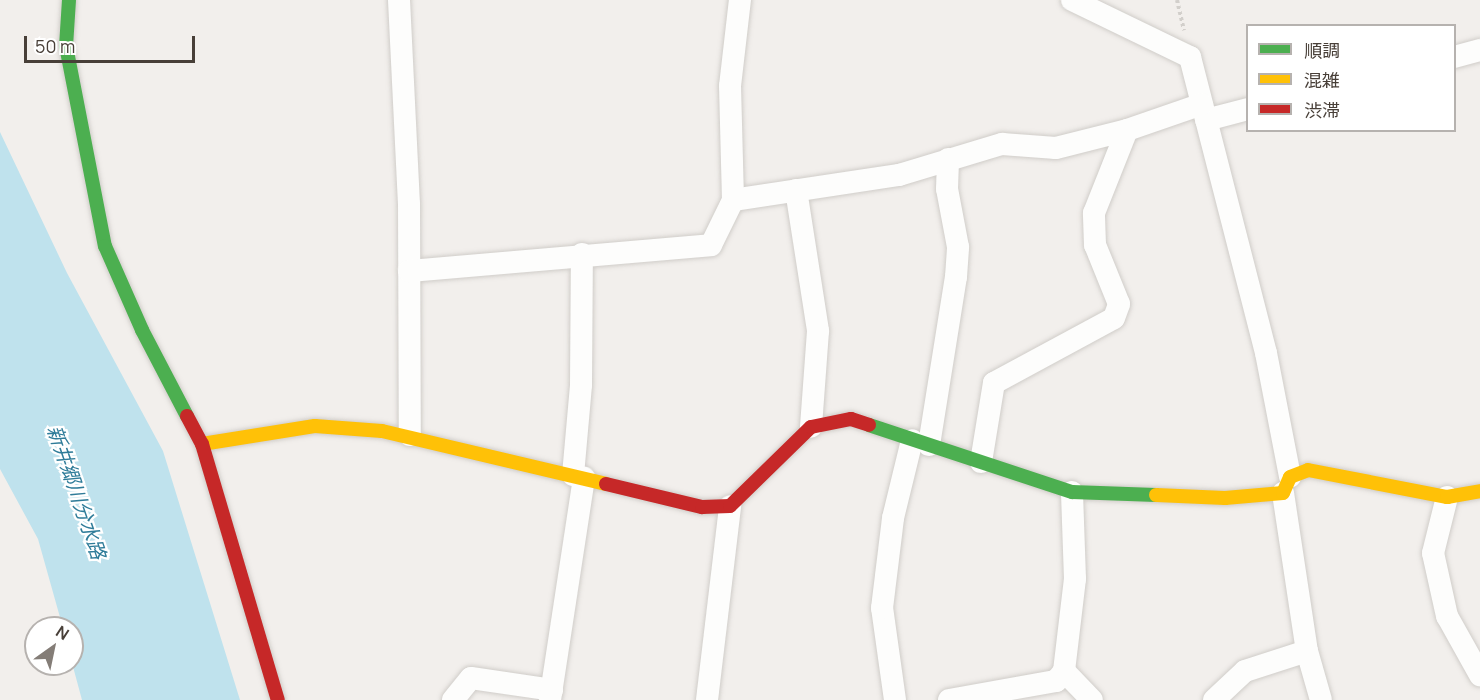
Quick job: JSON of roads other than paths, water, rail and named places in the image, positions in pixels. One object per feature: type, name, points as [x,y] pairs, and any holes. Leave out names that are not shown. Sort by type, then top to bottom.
[{"type":"street","points":[[69,0],[66,46],[105,246],[142,330],[202,444],[278,700]]},
{"type":"street","points":[[399,0],[409,271],[410,435]]},
{"type":"street","points":[[409,271],[711,244],[733,200],[730,86],[740,0]]},
{"type":"street","points":[[1072,0],[1190,57],[1266,353],[1287,485],[1307,651],[1321,700]]},
{"type":"street","points":[[1456,57],[1480,50]]},
{"type":"street","points":[[733,200],[899,175],[1002,144],[1056,148],[1204,112],[1246,109]]},
{"type":"street","points":[[981,462],[994,383],[1114,318],[1119,304],[1095,245],[1094,213],[1128,130]]},
{"type":"street","points":[[895,700],[882,608],[893,518],[920,442],[956,277],[958,247],[947,189],[948,159]]},
{"type":"street","points":[[796,190],[818,331],[811,427]]},
{"type":"street","points":[[453,700],[471,678],[551,695],[578,477],[582,254]]},
{"type":"street","points":[[707,700],[730,506],[811,427],[851,420],[1072,492],[1225,498],[1287,485],[1308,470],[1447,497],[1480,491]]},
{"type":"street","points":[[202,444],[315,426],[410,435],[702,507],[730,506]]},
{"type":"street","points":[[949,700],[1056,681],[1064,671],[1075,579],[1072,492]]},
{"type":"street","points":[[1447,497],[1433,553],[1447,616],[1480,675]]},
{"type":"street","points":[[1214,700],[1245,671],[1307,651]]},
{"type":"street","points":[[1064,671],[1092,700]]},
{"type":"water","name":"新井郷川分水路","points":[[0,132],[67,273],[163,451],[240,700],[82,700],[76,676],[84,676],[84,616],[60,616],[38,539],[0,469]]}]
